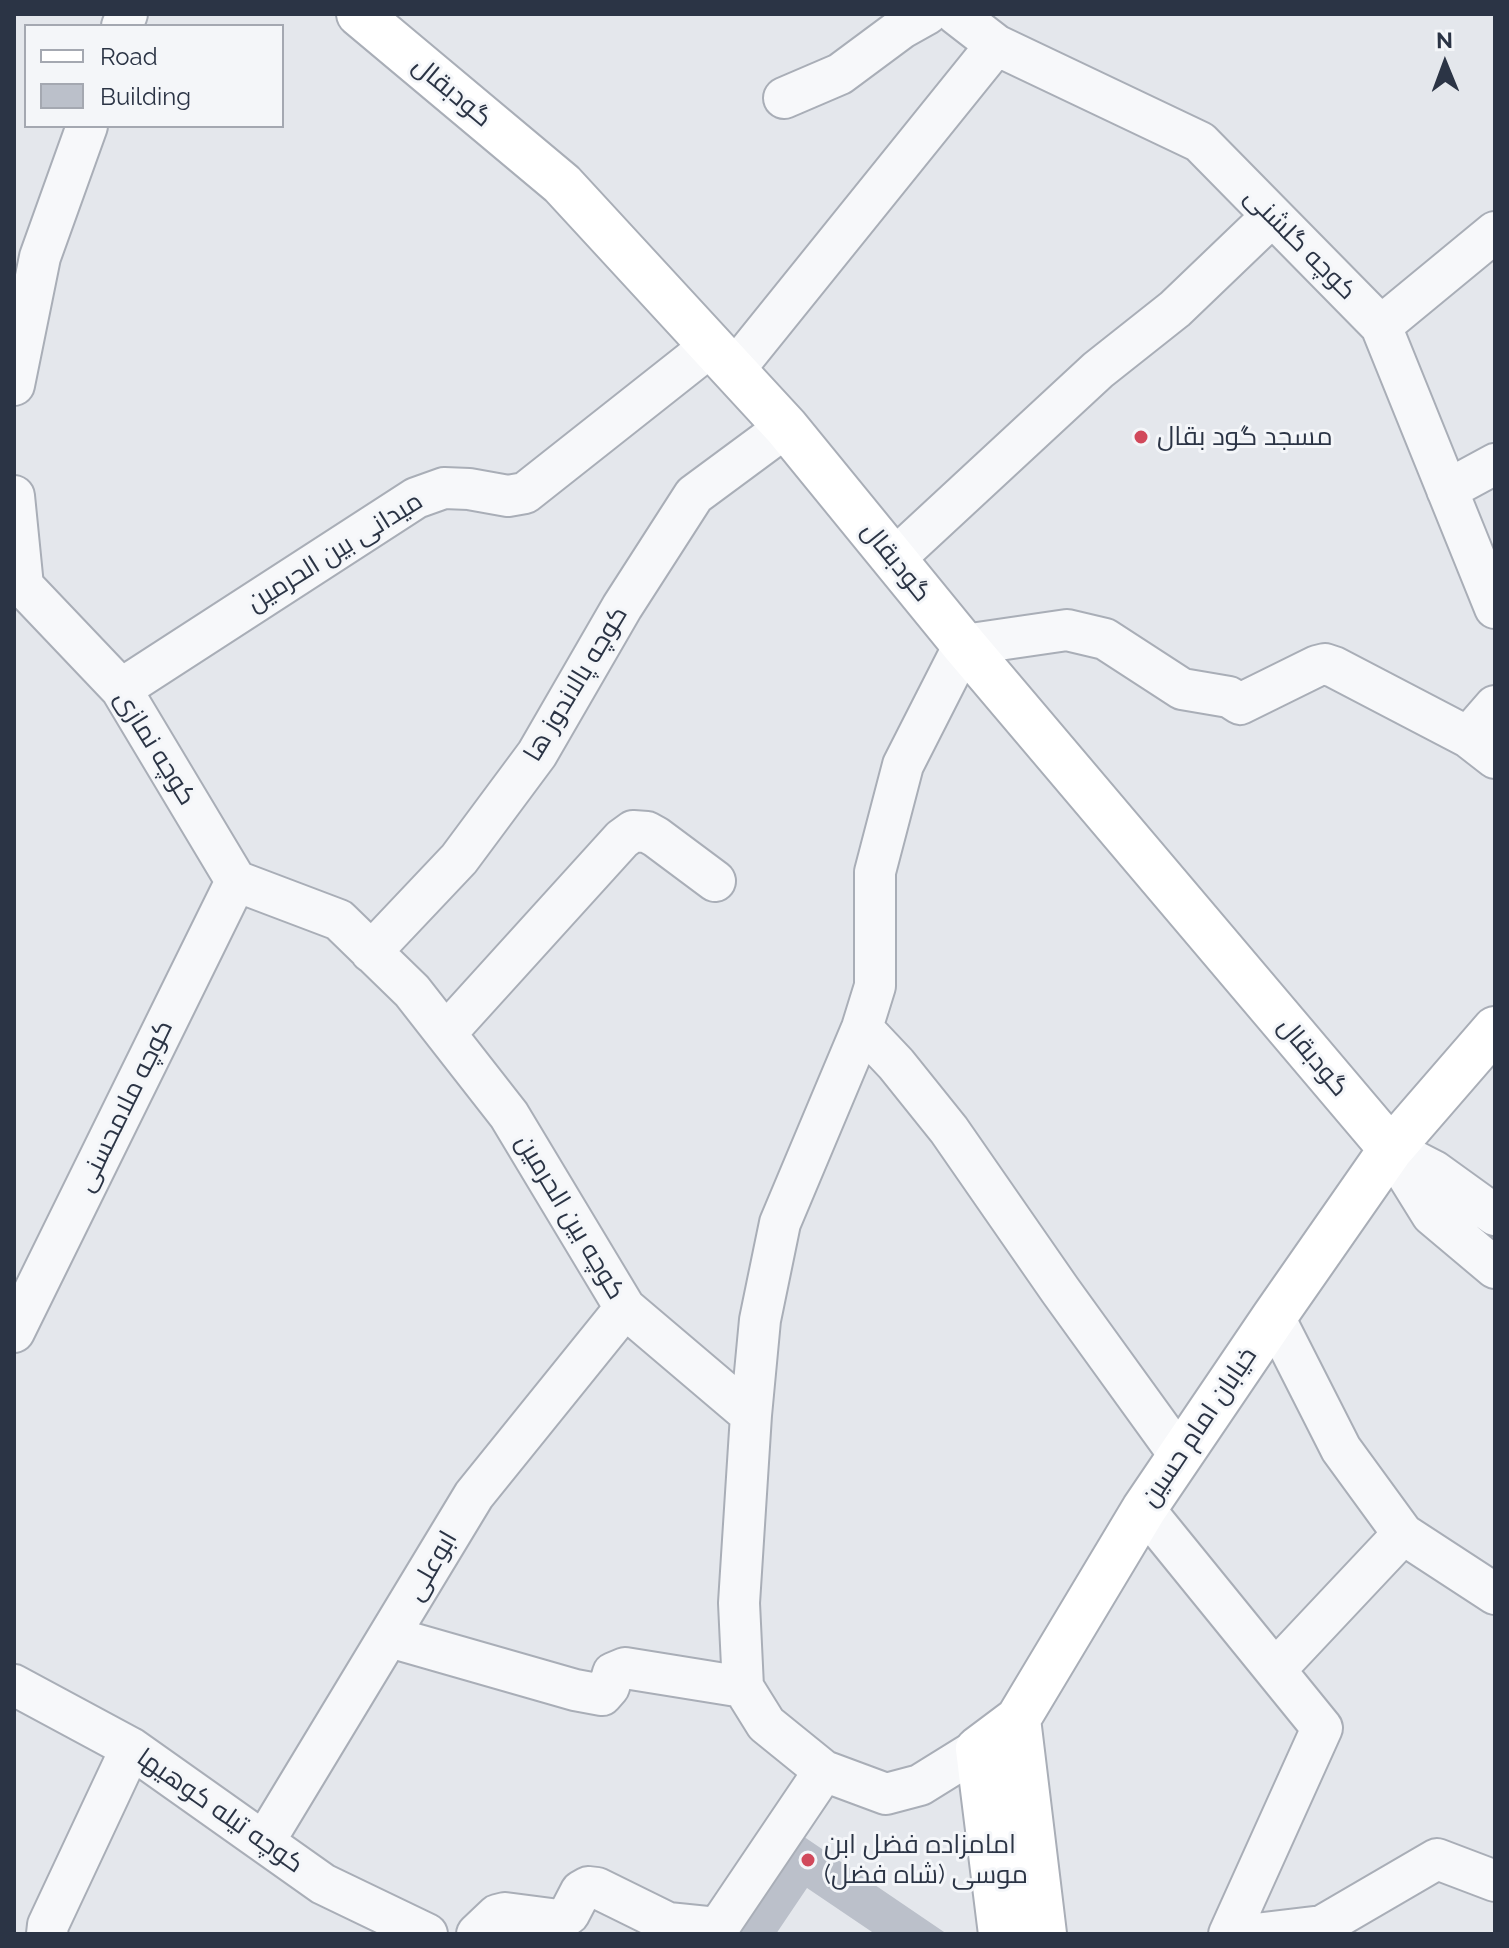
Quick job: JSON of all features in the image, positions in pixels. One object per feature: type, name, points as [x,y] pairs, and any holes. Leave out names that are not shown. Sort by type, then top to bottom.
[{"type":"street","name":"گودبقال","points":[[359,14],[562,184],[786,427],[964,645],[1391,1149]]},
{"type":"street","points":[[784,98],[840,74],[902,28],[927,14]]},
{"type":"street","name":"کوچه گلشنی","points":[[956,14],[996,45],[1200,142],[1381,326],[1495,608]]},
{"type":"street","name":"میدانی بین الحرمین","points":[[121,689],[416,498],[444,488],[508,496],[525,493],[722,358],[996,45]]},
{"type":"street","points":[[14,385],[40,257],[86,128]]},
{"type":"street","points":[[894,559],[1098,370],[1175,309],[1272,216]]},
{"type":"street","points":[[1381,326],[1495,232]]},
{"type":"street","name":"کوچه پالاندوز ها","points":[[371,952],[459,859],[537,754],[622,607],[694,495],[786,427]]},
{"type":"street","points":[[1447,490],[1495,464]]},
{"type":"street","name":"کوچه نمازی","points":[[14,496],[18,591],[121,689],[236,881]]},
{"type":"street","points":[[477,1934],[497,1915],[505,1913],[559,1920],[569,1914],[581,1891],[588,1887],[597,1888],[668,1923],[716,1931],[824,1771],[766,1724],[743,1687],[739,1603],[760,1320],[780,1223],[862,1028],[875,986],[875,872],[903,765],[964,645],[1067,630],[1105,639],[1182,689],[1229,697],[1240,704],[1325,664],[1482,748],[1495,706]]},
{"type":"street","points":[[446,1033],[622,839],[633,831],[647,832],[656,837],[715,881]]},
{"type":"street","name":"کوچه بین الحرمین","points":[[236,881],[339,920],[412,991],[509,1115],[625,1308],[751,1415]]},
{"type":"street","name":"کوچه ملامحسنی","points":[[14,1332],[236,881]]},
{"type":"street","points":[[862,1028],[896,1064],[949,1130],[1180,1456]]},
{"type":"street","name":"خیابان امام حسین","points":[[824,1771],[886,1794],[920,1785],[978,1749],[1018,1719],[1144,1509],[1274,1317],[1391,1149],[1495,1029]]},
{"type":"street","points":[[1391,1149],[1434,1171],[1495,1215]]},
{"type":"street","points":[[1391,1149],[1432,1215],[1495,1268]]},
{"type":"street","name":"ابوعلی","points":[[264,1842],[474,1495],[625,1308]]},
{"type":"street","points":[[1274,1317],[1341,1449],[1403,1534],[1495,1594]]},
{"type":"street","points":[[1144,1509],[1322,1728],[1229,1934]]},
{"type":"street","points":[[1275,1670],[1403,1534]]},
{"type":"street","points":[[390,1637],[602,1695],[609,1687],[613,1673],[625,1668],[743,1687]]},
{"type":"street","name":"کوچه تیله کوهیها","points":[[14,1685],[131,1748],[323,1884],[427,1934]]},
{"type":"street","points":[[1018,1719],[1044,1934]]},
{"type":"street","points":[[47,1934],[48,1925],[131,1748]]},
{"type":"street","points":[[978,1749],[1001,1934]]},
{"type":"street","points":[[1255,1934],[1322,1926],[1437,1859],[1495,1881]]},
{"type":"building","name":"امامزاده فضل ابن موسی (شاه فضل)","points":[[797,1832],[947,1934],[875,1934],[807,1888],[776,1934],[727,1934]]},
{"type":"place","name":"مسجد گود بقال","points":[[1141,437]]},
{"type":"place","name":"امامزاده فضل ابن موسی (شاه فضل)","points":[[808,1860]]}]
